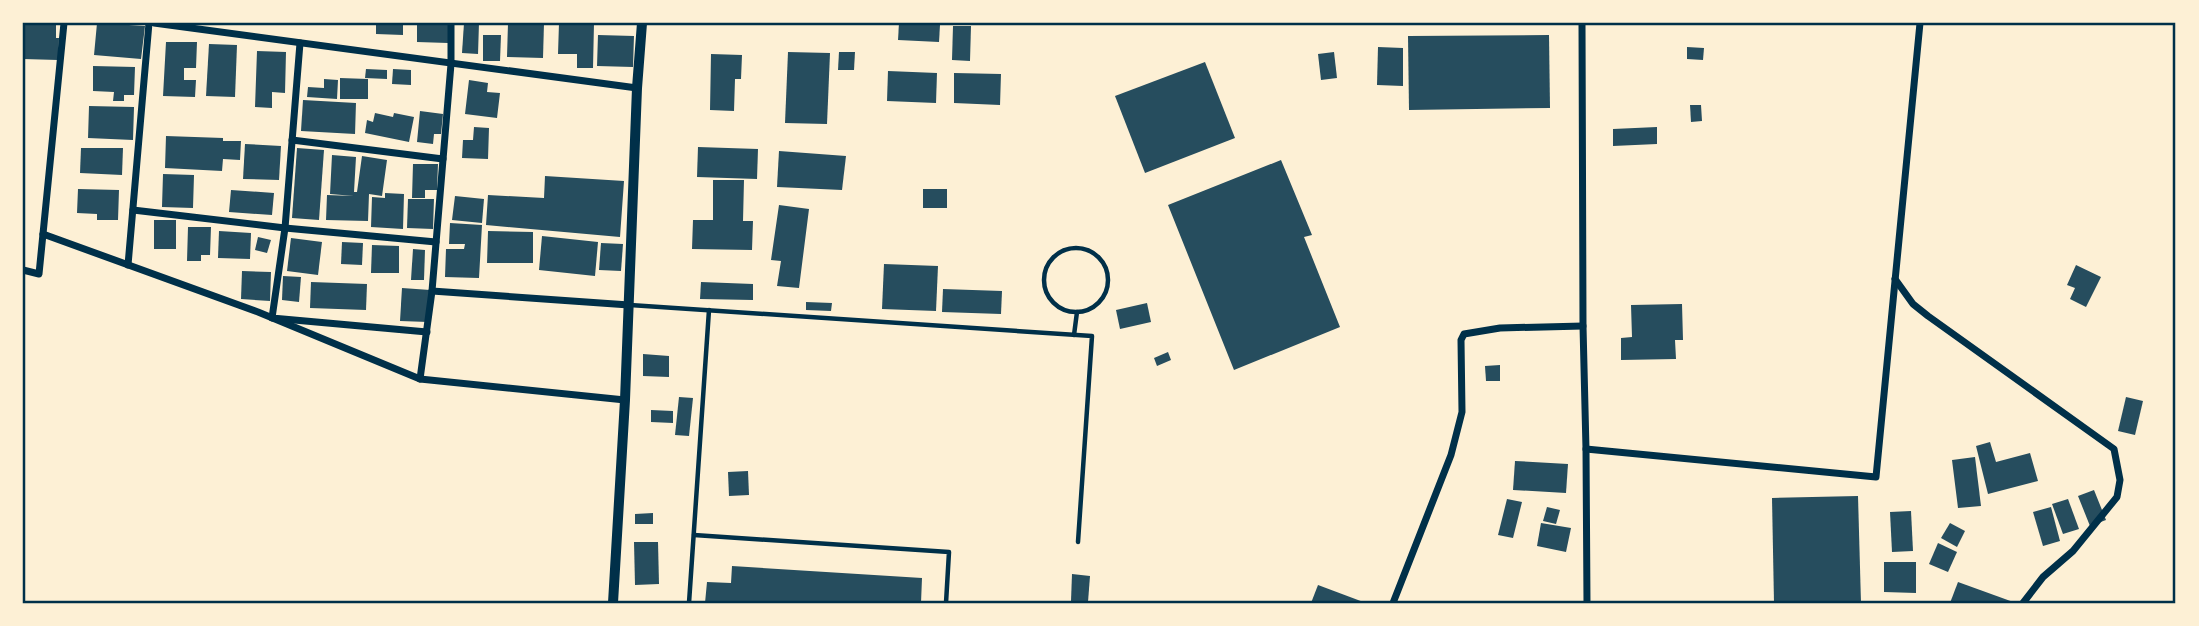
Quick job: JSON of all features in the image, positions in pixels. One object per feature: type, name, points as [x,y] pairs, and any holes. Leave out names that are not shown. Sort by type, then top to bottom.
[{"type":"street","points":[[23,270],[39,274],[64,23]]},
{"type":"street","points":[[128,265],[152,23],[637,88]]},
{"type":"street","points":[[420,379],[432,291],[452,64],[451,23]]},
{"type":"street","points":[[613,603],[642,23]]},
{"type":"street","points":[[1581,23],[1587,603]]},
{"type":"street","points":[[1586,449],[1876,477],[1920,23]]},
{"type":"street","points":[[272,318],[285,228],[300,43]]},
{"type":"street","points":[[292,140],[443,159]]},
{"type":"street","points":[[133,210],[436,242]]},
{"type":"street","points":[[43,234],[272,318],[420,379],[625,400]]},
{"type":"street","points":[[1895,279],[1913,304],[1928,316],[2114,449],[2120,480],[2117,496],[2073,551],[2042,577],[2023,603]]},
{"type":"street","points":[[432,291],[629,305]]},
{"type":"street","points":[[272,318],[427,332]]},
{"type":"street","points":[[1393,603],[1451,455],[1462,411],[1461,340],[1464,334],[1500,328],[1583,326]]},
{"type":"lane","points":[[1076,247],[1095,253],[1107,269],[1108,289],[1096,306],[1077,313],[1057,306],[1045,290],[1045,270],[1057,253],[1076,247]]},
{"type":"lane","points":[[629,305],[1092,336],[1078,542]]},
{"type":"lane","points":[[689,603],[709,310]]},
{"type":"lane","points":[[1074,335],[1077,313]]},
{"type":"lane","points":[[694,535],[949,552],[946,603]]},
{"type":"building","points":[[23,23],[56,23],[56,38],[59,38],[58,60],[23,59]]},
{"type":"building","points":[[97,23],[145,26],[141,59],[94,55]]},
{"type":"building","points":[[376,23],[403,23],[403,35],[376,34]]},
{"type":"building","points":[[417,23],[448,23],[448,43],[417,42]]},
{"type":"building","points":[[464,23],[479,23],[478,54],[462,53]]},
{"type":"building","points":[[508,23],[544,23],[543,58],[507,57]]},
{"type":"building","points":[[559,23],[594,23],[593,68],[577,68],[577,54],[558,54]]},
{"type":"building","points":[[899,23],[940,25],[939,42],[898,40]]},
{"type":"building","points":[[953,26],[971,26],[970,61],[952,60]]},
{"type":"building","points":[[483,35],[501,35],[500,61],[483,61]]},
{"type":"building","points":[[598,35],[634,36],[633,67],[597,66]]},
{"type":"building","points":[[1549,35],[1550,108],[1409,110],[1408,36]]},
{"type":"building","points":[[166,42],[197,42],[196,68],[184,68],[184,80],[196,80],[195,97],[163,96]]},
{"type":"building","points":[[209,44],[237,45],[235,97],[206,96]]},
{"type":"building","points":[[1378,47],[1403,48],[1403,86],[1377,85]]},
{"type":"building","points":[[1687,47],[1704,48],[1703,60],[1687,59]]},
{"type":"building","points":[[257,51],[286,52],[285,93],[272,92],[272,108],[255,107]]},
{"type":"building","points":[[788,52],[830,53],[827,124],[785,123]]},
{"type":"building","points":[[839,52],[855,52],[854,70],[838,70]]},
{"type":"building","points":[[1334,52],[1337,78],[1321,80],[1318,54]]},
{"type":"building","points":[[711,54],[742,55],[741,79],[735,79],[734,111],[710,110]]},
{"type":"building","points":[[1205,62],[1235,138],[1145,173],[1115,96]]},
{"type":"building","points":[[93,66],[135,67],[134,95],[124,95],[124,101],[113,101],[114,92],[93,91]]},
{"type":"building","points":[[366,69],[387,70],[387,79],[365,78]]},
{"type":"building","points":[[393,69],[411,70],[411,85],[392,84]]},
{"type":"building","points":[[888,71],[937,73],[936,103],[887,101]]},
{"type":"building","points":[[954,73],[1001,74],[1000,105],[954,103]]},
{"type":"building","points":[[340,78],[368,79],[368,99],[340,99]]},
{"type":"building","points":[[324,79],[338,80],[337,99],[307,97],[308,87],[324,88]]},
{"type":"building","points":[[469,80],[488,83],[487,92],[500,93],[497,118],[465,114]]},
{"type":"building","points":[[303,100],[356,103],[355,134],[301,131]]},
{"type":"building","points":[[1690,105],[1701,105],[1702,121],[1691,122]]},
{"type":"building","points":[[89,106],[134,107],[133,140],[88,138]]},
{"type":"building","points":[[420,111],[443,114],[441,134],[434,134],[433,144],[417,142]]},
{"type":"building","points":[[375,113],[393,117],[394,113],[414,117],[409,142],[365,133],[367,120],[373,122]]},
{"type":"building","points":[[474,127],[489,128],[488,159],[462,158],[463,140],[473,140]]},
{"type":"building","points":[[1657,127],[1657,144],[1613,146],[1613,129]]},
{"type":"building","points":[[166,136],[241,141],[240,160],[223,159],[222,171],[165,168]]},
{"type":"building","points":[[245,144],[281,146],[279,180],[243,179]]},
{"type":"building","points":[[698,147],[758,149],[757,179],[697,177]]},
{"type":"building","points":[[81,148],[123,148],[122,175],[80,173]]},
{"type":"building","points":[[297,148],[324,150],[319,220],[292,218]]},
{"type":"building","points":[[779,151],[846,156],[842,190],[777,187]]},
{"type":"building","points":[[332,155],[356,157],[354,192],[357,192],[362,156],[387,160],[382,196],[369,194],[368,221],[326,220],[327,195],[354,196],[330,194]]},
{"type":"building","points":[[1281,160],[1312,235],[1304,237],[1340,327],[1234,370],[1168,205]]},
{"type":"building","points":[[413,164],[438,164],[437,190],[425,190],[425,198],[412,198]]},
{"type":"building","points":[[163,174],[194,175],[193,208],[162,207]]},
{"type":"building","points":[[545,176],[624,181],[620,237],[486,225],[488,195],[544,198]]},
{"type":"building","points":[[713,180],[744,180],[743,221],[753,221],[752,250],[692,249],[693,220],[713,220]]},
{"type":"building","points":[[78,189],[119,190],[118,220],[97,220],[97,214],[77,213]]},
{"type":"building","points":[[923,189],[947,189],[947,208],[923,208]]},
{"type":"building","points":[[231,190],[274,193],[272,215],[229,212]]},
{"type":"building","points":[[385,193],[404,194],[403,229],[371,227],[372,197],[385,198]]},
{"type":"building","points":[[455,196],[484,199],[482,223],[452,220]]},
{"type":"building","points":[[408,199],[434,199],[433,229],[407,228]]},
{"type":"building","points":[[779,205],[809,209],[799,288],[777,286],[781,261],[771,260]]},
{"type":"building","points":[[154,220],[176,220],[176,249],[154,249]]},
{"type":"building","points":[[450,223],[482,225],[479,278],[445,277],[446,249],[464,249],[465,244],[449,244]]},
{"type":"building","points":[[188,227],[211,227],[210,255],[201,255],[201,261],[187,261]]},
{"type":"building","points":[[219,231],[251,233],[250,259],[218,258]]},
{"type":"building","points":[[488,231],[533,232],[533,263],[487,263]]},
{"type":"building","points":[[542,236],[598,242],[595,276],[539,270]]},
{"type":"building","points":[[258,237],[271,240],[267,253],[255,250]]},
{"type":"building","points":[[291,238],[322,242],[318,275],[287,271]]},
{"type":"building","points":[[342,242],[363,243],[362,265],[341,264]]},
{"type":"building","points":[[601,243],[623,244],[621,271],[599,270]]},
{"type":"building","points":[[372,245],[399,246],[399,273],[371,273]]},
{"type":"building","points":[[413,249],[425,250],[424,280],[411,280]]},
{"type":"building","points":[[884,264],[938,266],[936,311],[882,309]]},
{"type":"building","points":[[2076,265],[2101,277],[2086,307],[2070,299],[2075,288],[2067,285]]},
{"type":"building","points":[[242,271],[271,272],[270,301],[241,299]]},
{"type":"building","points":[[283,276],[301,277],[299,302],[282,300]]},
{"type":"building","points":[[311,282],[367,284],[366,310],[310,308]]},
{"type":"building","points":[[701,282],[753,284],[753,300],[700,299]]},
{"type":"building","points":[[402,288],[430,290],[428,322],[400,321]]},
{"type":"building","points":[[943,289],[1002,291],[1001,314],[942,312]]},
{"type":"building","points":[[806,302],[832,303],[831,311],[806,310]]},
{"type":"building","points":[[1147,303],[1151,322],[1120,329],[1116,310]]},
{"type":"building","points":[[1682,304],[1683,340],[1675,340],[1676,359],[1621,360],[1621,338],[1632,337],[1631,305]]},
{"type":"building","points":[[1168,352],[1171,360],[1157,366],[1154,358]]},
{"type":"building","points":[[643,354],[669,356],[669,377],[643,376]]},
{"type":"building","points":[[1500,365],[1500,381],[1486,381],[1485,366]]},
{"type":"building","points":[[679,397],[693,398],[689,436],[675,435]]},
{"type":"building","points":[[2126,397],[2143,401],[2135,435],[2118,431]]},
{"type":"building","points":[[651,410],[673,411],[673,423],[651,422]]},
{"type":"building","points":[[1990,442],[1996,462],[2030,453],[2038,481],[1988,494],[1976,446]]},
{"type":"building","points":[[1975,457],[1981,506],[1958,508],[1952,460]]},
{"type":"building","points":[[1515,461],[1568,464],[1566,493],[1513,490]]},
{"type":"building","points":[[748,471],[749,495],[729,496],[728,472]]},
{"type":"building","points":[[2094,490],[2106,520],[2090,526],[2078,496]]},
{"type":"building","points":[[1858,496],[1861,603],[1774,603],[1772,498]]},
{"type":"building","points":[[1507,499],[1522,502],[1513,538],[1498,535]]},
{"type":"building","points":[[2068,499],[2079,529],[2063,534],[2052,504]]},
{"type":"building","points":[[1547,507],[1560,510],[1556,524],[1543,521]]},
{"type":"building","points":[[2051,507],[2060,541],[2043,546],[2033,512]]},
{"type":"building","points":[[1911,511],[1913,551],[1892,552],[1890,512]]},
{"type":"building","points":[[653,513],[653,524],[635,524],[635,514]]},
{"type":"building","points":[[1541,523],[1571,528],[1566,552],[1537,546]]},
{"type":"building","points":[[1950,523],[1965,531],[1957,547],[1941,538]]},
{"type":"building","points":[[634,542],[658,542],[659,584],[635,585]]},
{"type":"building","points":[[1938,543],[1957,552],[1948,572],[1929,564]]},
{"type":"building","points":[[1884,562],[1916,562],[1916,593],[1884,592]]},
{"type":"building","points":[[732,566],[922,578],[921,603],[705,603],[707,582],[731,583]]},
{"type":"building","points":[[1072,574],[1090,576],[1088,602],[1071,601]]},
{"type":"building","points":[[1958,582],[2016,603],[1950,603]]},
{"type":"building","points":[[1318,585],[1366,603],[1311,603]]}]
